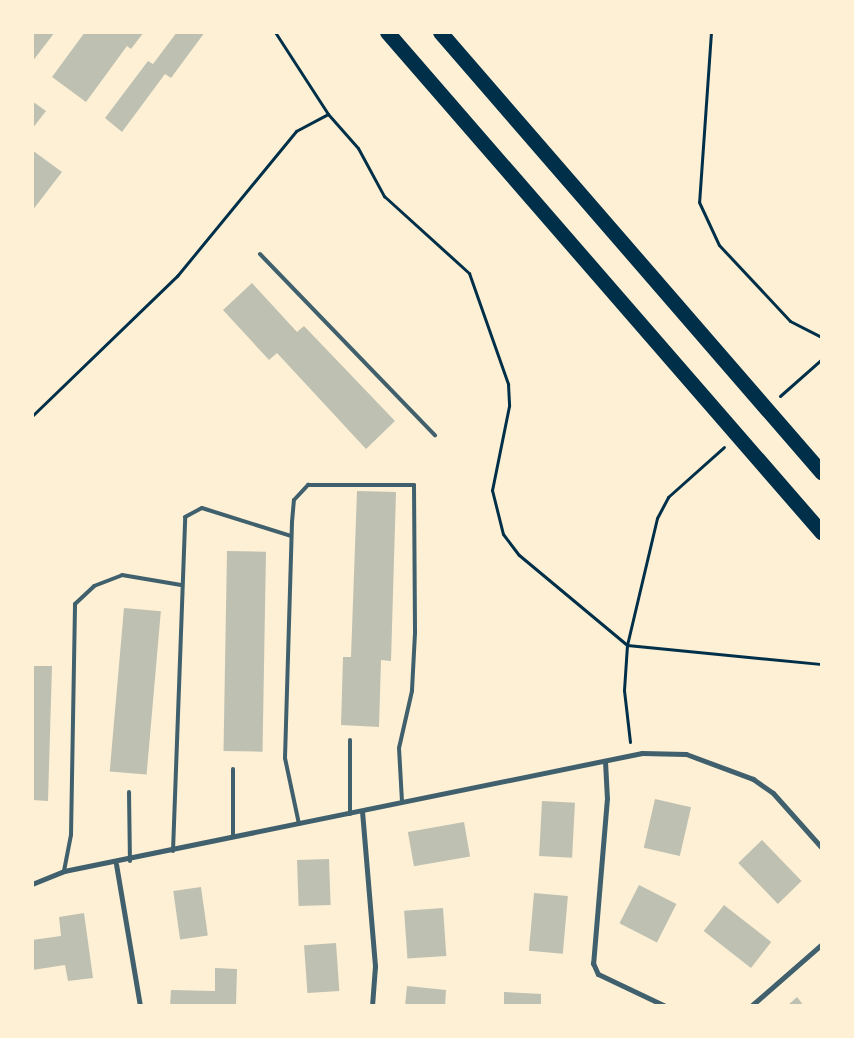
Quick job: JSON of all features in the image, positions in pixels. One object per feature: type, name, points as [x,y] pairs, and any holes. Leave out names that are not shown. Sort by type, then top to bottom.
[{"type":"highway","points":[[387,32],[822,533]]},
{"type":"highway","points":[[440,32],[822,473]]},
{"type":"street","points":[[32,884],[64,871],[116,864],[402,802],[632,755],[686,754],[753,779],[773,793],[822,848]]},
{"type":"street","points":[[605,761],[607,798],[593,963],[598,974],[666,1006]]},
{"type":"street","points":[[362,811],[375,966],[372,1006]]},
{"type":"street","points":[[116,864],[140,1006]]},
{"type":"street","points":[[751,1006],[822,944]]},
{"type":"lane","points":[[260,254],[436,435]]},
{"type":"lane","points":[[299,824],[285,758],[291,536],[294,500],[308,485],[414,485],[415,632],[412,691],[399,748],[402,802]]},
{"type":"lane","points":[[173,851],[181,585],[185,517],[202,508],[291,536]]},
{"type":"lane","points":[[64,871],[71,834],[75,604],[94,586],[122,575],[181,585]]},
{"type":"lane","points":[[350,740],[350,814]]},
{"type":"lane","points":[[233,769],[233,838]]},
{"type":"lane","points":[[129,792],[130,861]]},
{"type":"path","points":[[275,32],[328,114],[358,148],[394,208],[457,258],[468,273],[510,395],[492,490],[503,534],[552,586],[627,645],[822,664]]},
{"type":"path","points":[[710,32],[699,202],[719,245],[790,321],[822,337]]},
{"type":"path","points":[[32,416],[177,276],[296,131],[328,114]]},
{"type":"path","points":[[812,368],[822,359]]},
{"type":"path","points":[[632,755],[624,690],[627,645],[657,518],[668,496],[705,464]]},
{"type":"building","points":[[32,32],[55,32],[32,62]]},
{"type":"building","points":[[85,32],[144,32],[131,49],[127,46],[86,102],[52,77]]},
{"type":"building","points":[[177,32],[205,32],[171,78],[165,74],[122,132],[105,118],[148,61],[153,64]]},
{"type":"building","points":[[32,101],[46,111],[32,129]]},
{"type":"building","points":[[32,150],[62,172],[32,211]]},
{"type":"building","points":[[252,283],[297,332],[304,326],[395,421],[366,449],[277,353],[269,360],[223,310]]},
{"type":"building","points":[[357,491],[396,492],[391,661],[381,660],[379,727],[341,725],[343,657],[351,657]]},
{"type":"building","points":[[227,551],[266,552],[263,752],[224,751]]},
{"type":"building","points":[[124,608],[161,611],[147,775],[110,771]]},
{"type":"building","points":[[32,666],[52,666],[48,801],[32,800]]},
{"type":"building","points":[[655,799],[691,807],[680,856],[644,848]]},
{"type":"building","points":[[542,801],[575,803],[572,858],[539,856]]},
{"type":"building","points":[[464,822],[470,856],[414,866],[408,832]]},
{"type":"building","points":[[762,840],[802,881],[778,904],[738,863]]},
{"type":"building","points":[[329,859],[331,905],[299,906],[297,860]]},
{"type":"building","points":[[639,885],[676,904],[657,942],[619,923]]},
{"type":"building","points":[[201,887],[208,936],[180,939],[173,891]]},
{"type":"building","points":[[534,893],[568,896],[563,954],[529,951]]},
{"type":"building","points":[[724,905],[771,942],[751,968],[704,931]]},
{"type":"building","points":[[443,908],[446,956],[407,959],[404,911]]},
{"type":"building","points":[[84,913],[93,978],[68,981],[65,965],[32,970],[32,940],[61,936],[59,917]]},
{"type":"building","points":[[336,943],[339,991],[307,993],[304,945]]},
{"type":"building","points":[[215,968],[237,969],[236,1006],[170,1006],[171,990],[215,991]]},
{"type":"building","points":[[407,986],[446,990],[445,1006],[405,1006]]},
{"type":"building","points":[[504,992],[541,994],[541,1006],[504,1006]]},
{"type":"building","points":[[797,997],[804,1006],[787,1006]]}]
